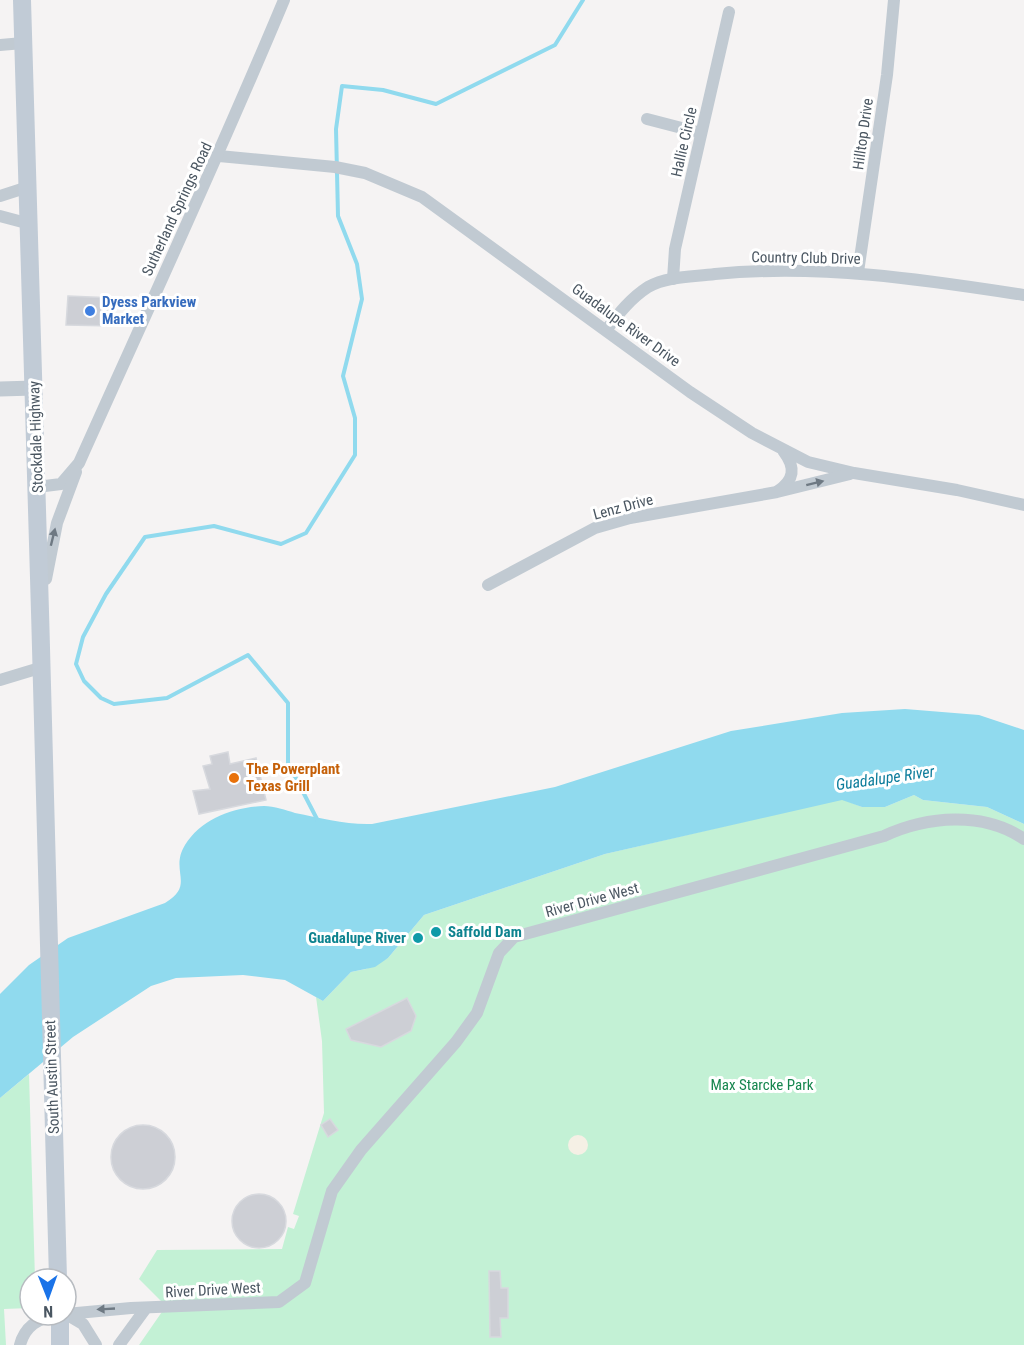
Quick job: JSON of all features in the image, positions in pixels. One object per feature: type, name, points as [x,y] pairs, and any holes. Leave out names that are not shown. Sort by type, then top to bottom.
[{"type":"main road","name":"Stockdale Highway","points":[[22,0],[42,616],[46,875]]},
{"type":"main road","name":"South Austin Street","points":[[46,875],[58,1267]]},
{"type":"main road","points":[[59,1327],[60,1345]]},
{"type":"street","name":"Sutherland Springs Road","points":[[42,616],[52,539],[79,464],[185,224],[219,156],[284,0]]},
{"type":"street","name":"Hilltop Drive","points":[[858,272],[887,75],[894,0]]},
{"type":"street","name":"Hallie Circle","points":[[673,279],[675,249],[729,12]]},
{"type":"street","points":[[0,45],[23,43]]},
{"type":"street","points":[[647,119],[701,133]]},
{"type":"street","name":"Guadalupe River Drive","points":[[219,156],[307,163],[364,173],[422,197],[607,329],[690,392],[784,451],[808,462],[854,474],[957,490],[1024,505]]},
{"type":"street","points":[[0,196],[28,188]]},
{"type":"street","points":[[0,216],[30,224]]},
{"type":"street","name":"Country Club Drive","points":[[607,329],[631,299],[650,286],[673,279],[761,271],[858,272],[1024,294]]},
{"type":"street","points":[[0,389],[34,388]]},
{"type":"street","points":[[777,492],[787,484],[793,474],[792,462],[784,451]]},
{"type":"street","name":"Sutherland Springs Road","points":[[37,487],[61,484],[79,464]]},
{"type":"street","name":"Lenz Drive","points":[[488,585],[595,528],[630,518],[777,492],[854,474]]},
{"type":"street","points":[[0,680],[43,667]]},
{"type":"street","name":"River Drive West","points":[[78,1313],[279,1302],[305,1283],[332,1191],[361,1150],[456,1042],[477,1012],[499,953],[514,937],[840,848],[903,827],[971,819],[991,824],[1024,839]]},
{"type":"street","name":"River Drive West","points":[[119,1345],[146,1308]]},
{"type":"street","points":[[78,1321],[83,1324],[96,1345]]},
{"type":"street","points":[[20,1345],[29,1327]]},
{"type":"green space","name":"Max Starcke Park","points":[[914,795],[923,800],[987,807],[1024,824],[1024,1345],[139,1345],[166,1306],[139,1279],[157,1250],[282,1249],[288,1227],[294,1229],[299,1216],[293,1214],[324,1113],[322,1041],[316,997],[323,1001],[351,972],[366,969],[388,958],[424,915],[605,854],[842,799],[862,807],[885,807]]},
{"type":"green space","points":[[29,1074],[35,1267],[18,1267],[18,1308],[4,1309],[6,1345],[0,1345],[0,1098]]},
{"type":"sand","points":[[578,1135],[585,1138],[588,1145],[585,1152],[578,1155],[571,1152],[568,1145],[571,1138]]},
{"type":"water","points":[[905,709],[979,715],[1024,730],[1024,824],[987,807],[923,800],[914,795],[885,807],[862,807],[842,800],[605,854],[424,915],[388,958],[375,967],[351,972],[323,1001],[285,980],[243,975],[176,978],[151,986],[73,1037],[0,1098],[0,994],[29,965],[68,938],[165,903],[174,896],[181,884],[179,862],[185,845],[200,828],[219,816],[241,809],[268,806],[334,821],[372,824],[555,787],[731,731],[842,713]]},
{"type":"building","name":"Dyess Parkview Market","points":[[68,296],[114,298],[113,326],[66,325]]},
{"type":"building","name":"The Powerplant Texas Grill","points":[[228,752],[230,764],[256,758],[266,800],[199,814],[193,791],[210,789],[203,766],[212,764],[210,756]]},
{"type":"building","points":[[407,998],[416,1016],[411,1031],[381,1047],[351,1040],[346,1029]]},
{"type":"building","points":[[330,1119],[338,1130],[328,1137],[321,1125]]},
{"type":"building","points":[[143,1125],[161,1130],[166,1134],[170,1139],[175,1157],[170,1175],[166,1180],[161,1184],[143,1189],[125,1184],[120,1180],[116,1175],[111,1157],[116,1139],[120,1134],[125,1130]]},
{"type":"building","points":[[259,1194],[269,1196],[278,1202],[284,1211],[286,1221],[284,1231],[278,1240],[269,1246],[259,1248],[249,1246],[240,1240],[234,1231],[232,1221],[234,1211],[240,1202],[249,1196]]},
{"type":"building","points":[[489,1271],[500,1271],[501,1288],[508,1288],[508,1318],[500,1318],[501,1337],[490,1337]]},
{"type":"waterway","points":[[318,821],[288,763],[288,703],[248,655],[167,698],[114,704],[101,698],[84,681],[76,664],[83,637],[106,594],[145,537],[214,526],[281,544],[306,533],[355,455],[355,418],[343,376],[362,299],[357,264],[338,216],[336,129],[342,86],[383,90],[436,104],[555,45],[583,0]]},
{"type":"place","name":"Dyess Parkview Market","points":[[90,311]]},
{"type":"place","name":"The Powerplant Texas Grill","points":[[234,778]]},
{"type":"place","name":"Saffold Dam","points":[[436,932]]},
{"type":"place","name":"Guadalupe River","points":[[418,938]]}]
